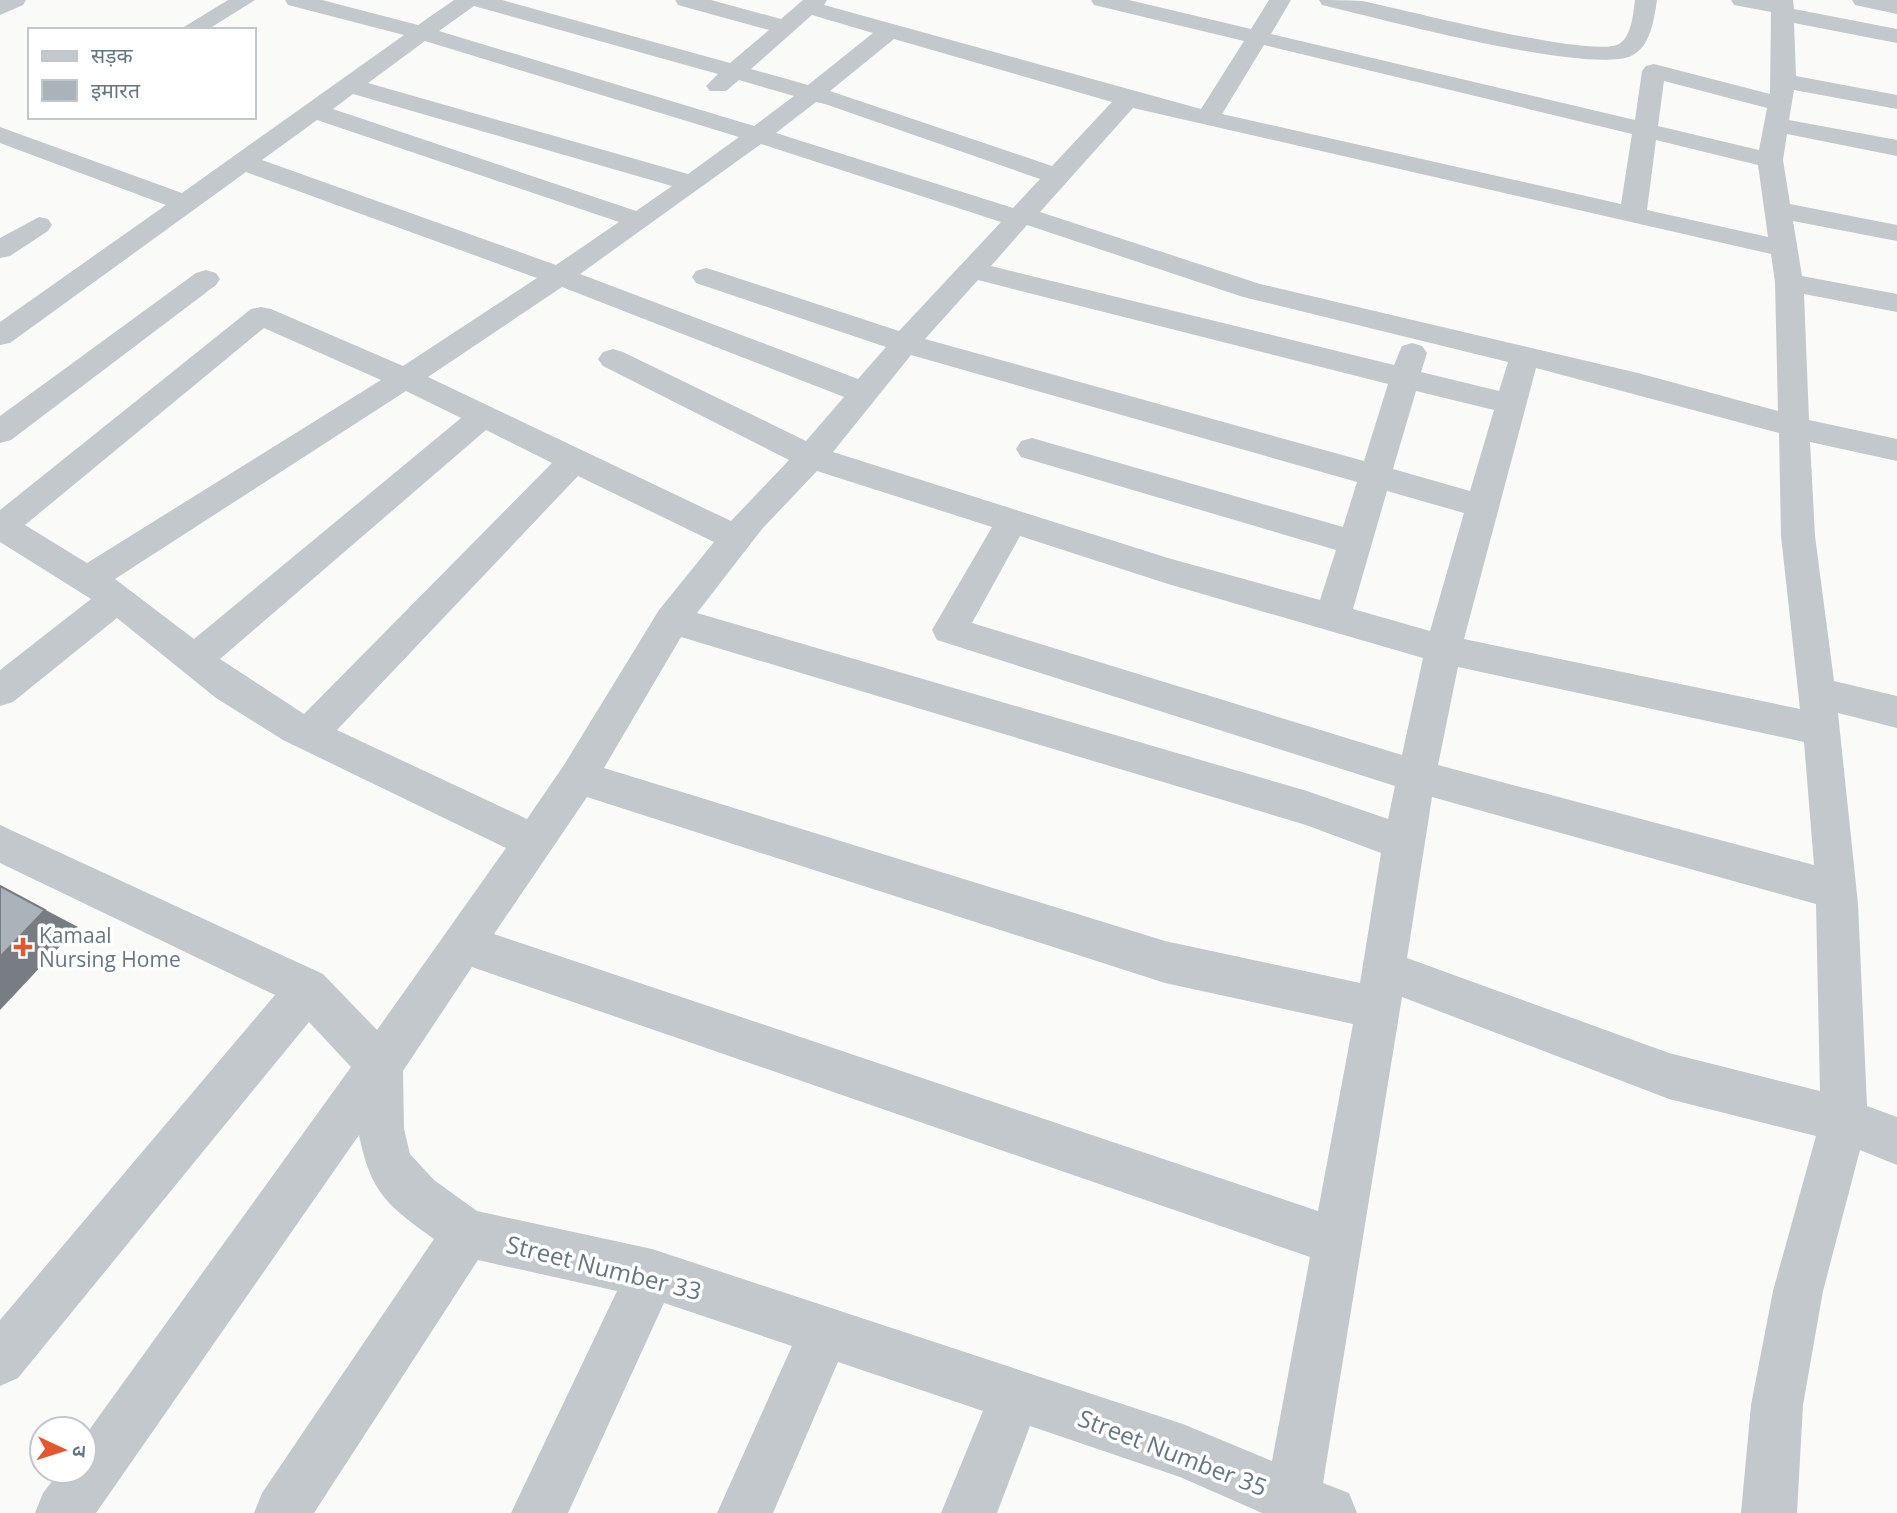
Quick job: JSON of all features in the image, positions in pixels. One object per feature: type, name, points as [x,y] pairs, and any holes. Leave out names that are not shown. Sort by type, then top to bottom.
[{"type":"street","points":[[0,8],[16,0]]},
{"type":"street","points":[[195,28],[244,0]]},
{"type":"street","points":[[296,0],[424,32],[578,76],[684,114],[1253,291],[1524,356],[1833,437],[1897,450]]},
{"type":"street","points":[[0,336],[240,161],[468,0]]},
{"type":"street","points":[[478,0],[814,94],[1058,177]]},
{"type":"street","points":[[686,0],[785,27]]},
{"type":"street","points":[[1102,0],[1647,131],[1897,102]]},
{"type":"street","points":[[1208,118],[1280,0]]},
{"type":"street","points":[[1330,0],[1555,49],[1610,55],[1624,50],[1639,37],[1646,0]]},
{"type":"street","points":[[1742,0],[1783,7],[1897,36]]},
{"type":"street","points":[[1863,0],[1897,7]]},
{"type":"street","points":[[684,114],[812,3],[891,30],[1128,99],[1633,215],[1897,303]]},
{"type":"street","points":[[1769,1513],[1777,1405],[1796,1304],[1844,1120],[1836,890],[1823,730],[1798,536],[1787,266],[1779,210],[1777,117],[1783,7]]},
{"type":"street","points":[[0,691],[102,589],[404,378],[559,276],[757,136],[814,94],[891,30]]},
{"type":"street","points":[[1633,215],[1654,71],[1777,117],[1897,148]]},
{"type":"street","points":[[348,85],[690,183]]},
{"type":"street","points":[[63,1513],[380,1065],[578,777],[672,620],[736,538],[811,457],[905,343],[1128,99]]},
{"type":"street","points":[[313,110],[638,220]]},
{"type":"street","points":[[0,135],[29,119]]},
{"type":"street","points":[[0,135],[183,202]]},
{"type":"street","points":[[240,161],[559,276],[864,393]]},
{"type":"street","points":[[1779,210],[1897,233]]},
{"type":"street","points":[[0,250],[39,225]]},
{"type":"street","points":[[972,270],[1510,404]]},
{"type":"street","points":[[706,277],[905,343],[1482,506]]},
{"type":"street","points":[[0,432],[206,279]]},
{"type":"street","points":[[533,841],[308,735],[229,687],[102,589],[1,526],[261,316],[404,378],[736,538]]},
{"type":"street","points":[[1333,617],[1419,331]]},
{"type":"street","points":[[1304,1508],[1338,1242],[1403,842],[1443,649],[1524,356]]},
{"type":"street","points":[[613,359],[811,457],[1168,571],[1443,649],[1823,730]]},
{"type":"street","points":[[194,659],[483,416]]},
{"type":"street","points":[[1032,449],[1354,543]]},
{"type":"street","points":[[308,735],[574,460]]},
{"type":"street","points":[[1012,521],[950,630],[1416,776],[1836,890]]},
{"type":"street","points":[[672,620],[1307,808],[1403,842]]},
{"type":"street","points":[[1818,692],[1897,712]]},
{"type":"street","points":[[578,777],[1165,962],[1381,989],[1670,1076],[1844,1120],[1897,1141]]},
{"type":"street","points":[[0,843],[307,989],[380,1065]]},
{"type":"street","points":[[463,944],[1338,1242]]},
{"type":"street","points":[[0,1360],[307,989]]},
{"type":"street","name":"Street Number 33","points":[[380,1065],[381,1129],[389,1166],[417,1197],[467,1233],[652,1274],[1016,1394]]},
{"type":"street","points":[[282,1513],[467,1233]]},
{"type":"street","points":[[539,1513],[652,1274]]},
{"type":"street","points":[[745,1513],[825,1332]]},
{"type":"street","points":[[969,1513],[1016,1394]]},
{"type":"street","name":"Street Number 35","points":[[1016,1394],[1183,1451],[1304,1508]]},
{"type":"building","points":[[0,886],[45,910],[0,957]]},
{"type":"place","name":"Kamaal Nursing Home","points":[[23,947]]}]
